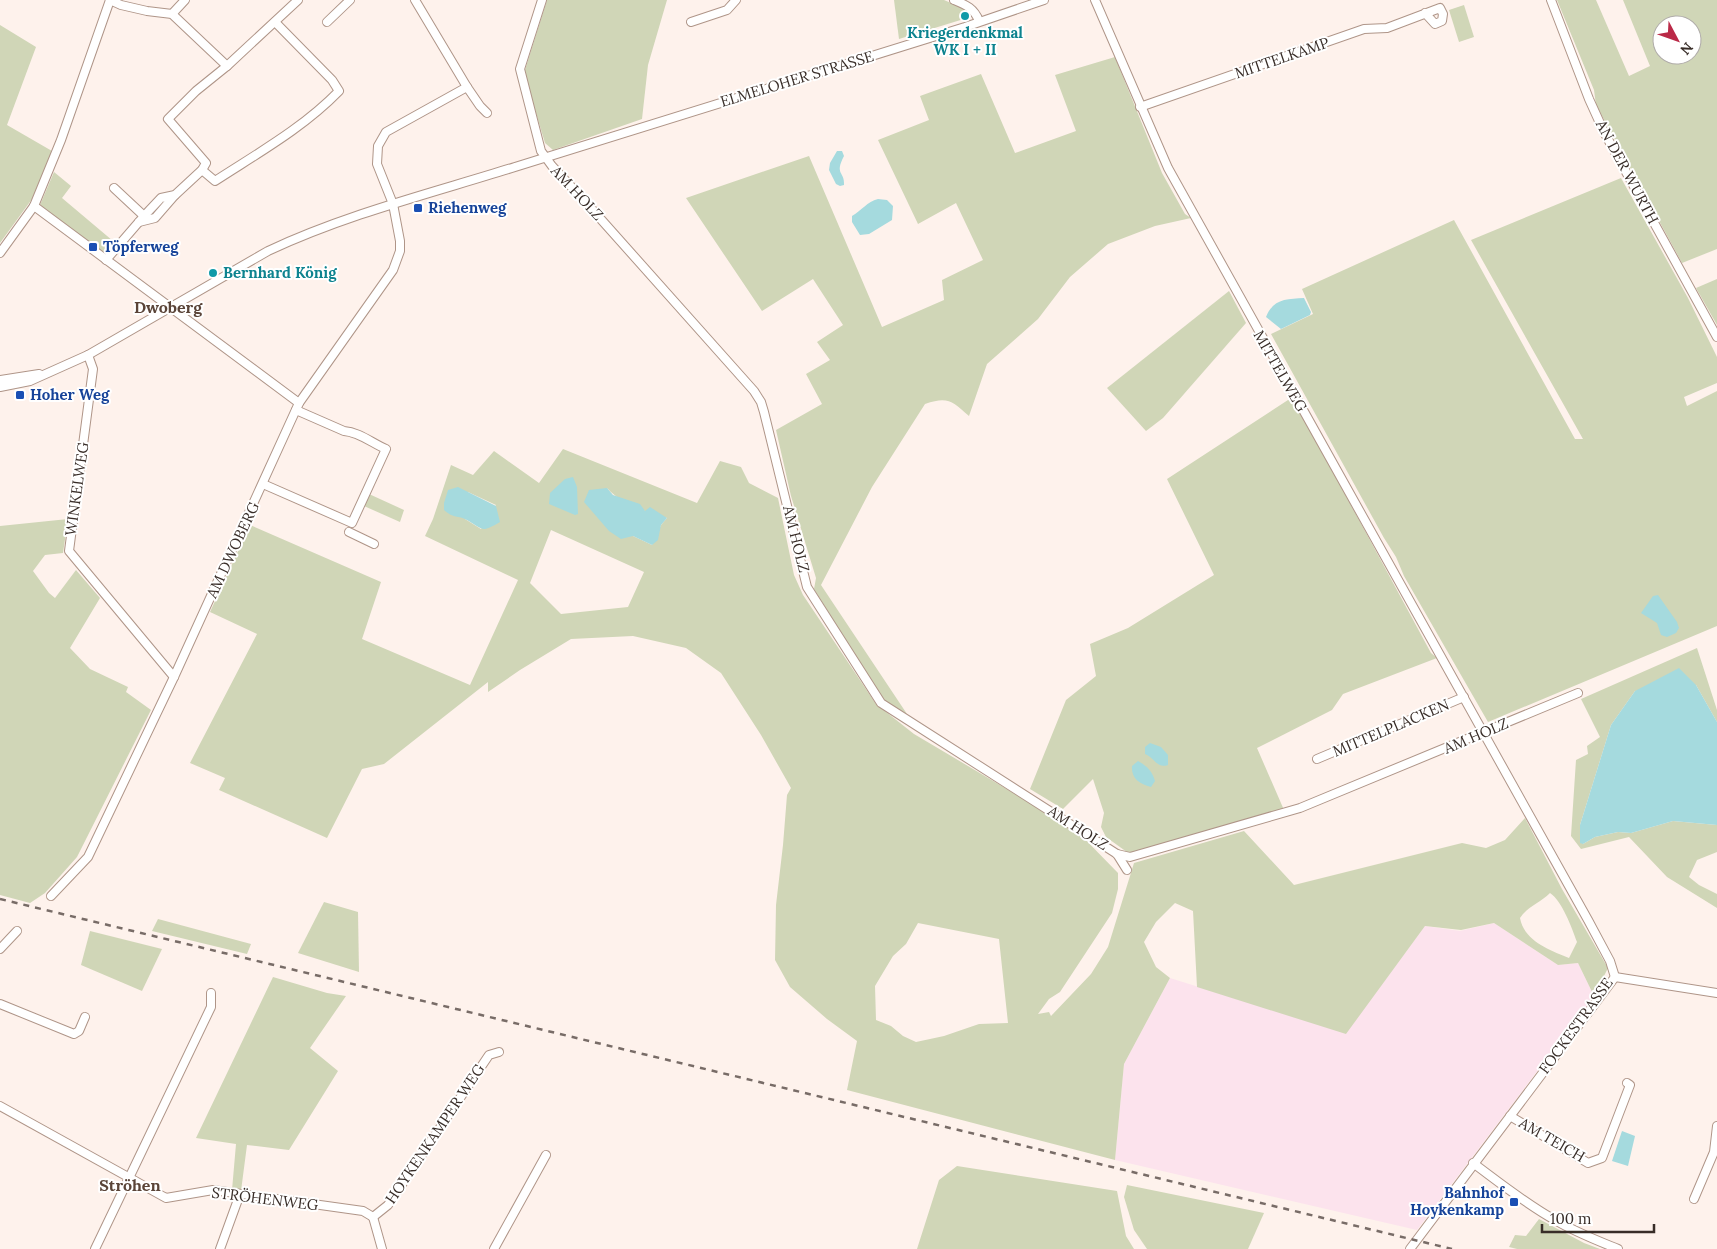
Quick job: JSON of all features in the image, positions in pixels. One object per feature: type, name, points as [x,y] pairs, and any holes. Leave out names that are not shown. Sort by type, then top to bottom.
[{"type":"street","points":[[0,253],[34,206],[61,140],[110,0],[147,11],[172,14],[227,66]]},
{"type":"street","points":[[172,14],[185,0]]},
{"type":"street","points":[[106,260],[141,219],[155,218],[175,195],[202,170],[206,163],[168,119],[196,91],[227,66],[298,0]]},
{"type":"street","points":[[327,22],[350,0]]},
{"type":"street","points":[[415,0],[467,87],[487,113]]},
{"type":"street","points":[[542,0],[520,69],[541,150],[547,157]]},
{"type":"street","points":[[691,22],[727,10],[736,0]]},
{"type":"street","points":[[954,0],[971,7],[979,21]]},
{"type":"street","name":"ELMELOHER STRASSE","points":[[62,367],[88,355],[168,307],[293,239],[393,204],[965,27],[1044,0]]},
{"type":"street","name":"MITTELWEG","points":[[1095,0],[1168,168],[1207,241],[1484,733]]},
{"type":"street","name":"AN DER WURTH","points":[[1551,0],[1588,99],[1604,132],[1717,337]]},
{"type":"street","name":"MITTELKAMP","points":[[1140,107],[1364,29],[1387,28],[1425,13]]},
{"type":"street","points":[[202,170],[216,181],[289,134],[323,107],[338,91],[332,80],[275,22]]},
{"type":"street","name":"AM DWOBERG","points":[[51,896],[88,856],[174,677],[297,407],[393,270],[400,251],[400,241],[393,204],[377,164],[378,146],[386,132],[467,87]]},
{"type":"street","name":"AM HOLZ","points":[[547,157],[552,166],[754,391],[761,402],[807,587],[881,703],[1117,854],[1130,857],[1300,808],[1578,693]]},
{"type":"street","points":[[114,188],[141,219]]},
{"type":"street","points":[[34,206],[297,407],[344,431],[367,439],[386,449],[348,534],[374,544]]},
{"type":"street","name":"WINKELWEG","points":[[88,355],[93,369],[69,551],[174,677]]},
{"type":"street","points":[[0,380],[30,376],[62,367]]},
{"type":"street","points":[[0,387],[30,381],[62,367]]},
{"type":"street","points":[[263,484],[352,523]]},
{"type":"street","name":"MITTELPLACKEN","points":[[1317,759],[1464,697]]},
{"type":"street","name":"FOCKESTRASSE","points":[[1410,1249],[1615,977],[1610,961],[1484,733]]},
{"type":"street","name":"AM HOLZ","points":[[1117,854],[1127,870]]},
{"type":"street","points":[[0,949],[17,931]]},
{"type":"street","points":[[1615,977],[1717,993]]},
{"type":"street","points":[[95,1249],[211,1007],[211,993]]},
{"type":"street","points":[[0,1004],[74,1034],[79,1031],[85,1017]]},
{"type":"street","name":"HOYKENKAMPER WEG","points":[[382,1249],[373,1217],[388,1204],[489,1055],[499,1052]]},
{"type":"street","name":"AM TEICH","points":[[1510,1116],[1588,1163],[1602,1158],[1630,1085],[1627,1083]]},
{"type":"street","name":"STRÖHENWEG","points":[[0,1106],[166,1198],[213,1190],[363,1211],[373,1217]]},
{"type":"street","points":[[1694,1200],[1714,1152],[1717,1126]]},
{"type":"street","points":[[494,1249],[546,1155]]},
{"type":"street","points":[[1473,1163],[1520,1198],[1554,1220],[1584,1236],[1618,1249]]},
{"type":"street","points":[[220,1249],[240,1194]]},
{"type":"shaded area","points":[[1494,923],[1558,965],[1578,963],[1594,996],[1417,1230],[1115,1160],[1124,1064],[1170,978],[1346,1033],[1425,926],[1460,931]]},
{"type":"green space","points":[[547,0],[667,0],[648,65],[642,119],[553,150],[545,143],[524,73]]},
{"type":"green space","points":[[894,0],[944,0],[967,10],[967,18],[899,39]]},
{"type":"green space","points":[[1557,0],[1596,0],[1629,76],[1650,66],[1623,0],[1717,0],[1717,249],[1682,263],[1596,105],[1594,90]]},
{"type":"green space","points":[[1464,5],[1474,37],[1459,42],[1449,10]]},
{"type":"green space","points":[[0,25],[36,47],[7,125],[52,151],[32,199],[0,243]]},
{"type":"green space","points":[[1115,57],[1162,173],[1185,214],[1191,218],[1155,226],[1108,244],[1070,277],[1038,319],[987,364],[969,416],[949,401],[939,400],[925,404],[872,487],[821,585],[907,714],[883,700],[814,589],[816,578],[791,496],[776,430],[822,404],[806,374],[830,360],[817,342],[843,325],[813,279],[762,311],[686,198],[809,156],[882,327],[944,300],[942,280],[983,260],[956,203],[918,224],[878,140],[929,120],[920,96],[981,74],[1015,153],[1076,131],[1055,75]]},
{"type":"green space","points":[[54,172],[71,186],[62,198],[113,241],[104,253],[40,205]]},
{"type":"green space","points":[[1621,178],[1688,298],[1717,357],[1717,383],[1684,397],[1687,406],[1717,391],[1717,626],[1488,722],[1404,576],[1396,557],[1271,334],[1313,314],[1302,289],[1454,220],[1575,439],[1583,439],[1471,240]]},
{"type":"green space","points":[[1717,279],[1717,325],[1696,288]]},
{"type":"green space","points":[[1229,291],[1246,323],[1163,418],[1146,431],[1107,388]]},
{"type":"green space","points":[[1288,400],[1294,402],[1298,407],[1431,653],[1437,658],[1343,694],[1332,710],[1257,748],[1284,810],[1131,855],[1106,837],[1101,827],[1104,813],[1093,779],[1063,809],[1030,789],[1066,700],[1096,676],[1090,644],[1128,628],[1214,575],[1167,479]]},
{"type":"green space","points":[[563,449],[697,503],[720,461],[741,467],[749,483],[778,498],[794,575],[803,595],[876,704],[914,734],[1076,830],[1118,873],[1118,889],[1112,913],[1060,992],[1049,999],[1038,1014],[1049,1012],[1051,1016],[1091,974],[1108,947],[1134,863],[1244,831],[1294,885],[1462,843],[1486,848],[1505,840],[1525,818],[1562,889],[1608,968],[1594,996],[1578,963],[1558,965],[1494,923],[1461,930],[1425,926],[1346,1034],[1197,987],[1193,911],[1175,903],[1156,922],[1144,942],[1156,967],[1170,978],[1124,1064],[1115,1160],[847,1090],[857,1041],[827,1019],[790,987],[775,960],[776,905],[787,795],[791,788],[761,735],[721,673],[686,648],[633,636],[571,639],[488,692],[488,682],[384,764],[362,769],[327,838],[219,790],[225,778],[190,763],[257,634],[210,612],[250,525],[381,582],[362,639],[470,685],[518,580],[425,536],[433,519],[451,465],[473,475],[494,451],[539,483]],"holes":[[[607,488],[627,503],[667,518],[661,525],[652,545],[633,536]],[[468,492],[496,505],[481,529],[465,519]],[[551,530],[644,572],[628,607],[561,614],[530,583]],[[1550,893],[1559,902],[1566,915],[1577,942],[1569,958],[1539,944],[1532,939],[1522,926],[1520,918],[1526,911]],[[918,923],[999,939],[1008,1023],[979,1024],[944,1036],[916,1042],[903,1036],[891,1026],[876,1020],[875,986],[893,956],[906,944]]]},
{"type":"green space","points":[[369,494],[404,510],[400,522],[364,506]]},
{"type":"green space","points":[[68,519],[63,553],[45,555],[33,571],[55,598],[76,570],[100,598],[70,648],[90,669],[128,687],[126,692],[151,710],[77,857],[45,893],[30,903],[0,895],[0,526]]},
{"type":"green space","points":[[1697,648],[1717,710],[1717,722],[1696,685],[1635,691],[1611,725],[1580,825],[1583,844],[1595,837],[1618,832],[1631,833],[1673,821],[1717,825],[1717,852],[1697,860],[1689,877],[1699,885],[1717,894],[1717,908],[1667,877],[1629,837],[1581,849],[1571,836],[1576,760],[1588,754],[1587,746],[1600,737],[1581,699]]},
{"type":"green space","points":[[324,902],[358,912],[359,972],[298,953]]},
{"type":"green space","points":[[158,919],[251,944],[247,954],[152,931]]},
{"type":"green space","points":[[90,931],[162,949],[142,991],[81,965]]},
{"type":"green space","points":[[273,977],[327,993],[346,996],[310,1048],[338,1071],[289,1150],[247,1145],[241,1191],[232,1190],[236,1144],[196,1138]]},
{"type":"green space","points":[[957,1166],[1117,1191],[1126,1236],[1134,1249],[917,1249],[939,1180]]},
{"type":"green space","points":[[1127,1185],[1264,1213],[1248,1249],[1147,1249],[1134,1230],[1124,1197]]},
{"type":"green space","points":[[1539,1219],[1584,1243],[1600,1249],[1517,1249],[1509,1247],[1515,1235],[1526,1236]]},
{"type":"water","points":[[837,151],[842,151],[844,156],[840,170],[844,185],[840,186],[836,184],[829,170],[830,163]]},
{"type":"water","points":[[878,199],[887,200],[893,206],[892,220],[869,234],[860,235],[852,222],[852,216]]},
{"type":"water","points":[[1304,298],[1311,312],[1310,315],[1281,329],[1266,317],[1276,303]]},
{"type":"water","points":[[573,477],[577,487],[578,514],[575,515],[549,504],[550,493],[565,479]]},
{"type":"water","points":[[458,487],[496,506],[500,522],[483,529],[444,510],[448,490]]},
{"type":"water","points":[[607,488],[613,495],[640,504],[645,511],[650,507],[667,518],[661,525],[658,540],[652,545],[633,536],[621,539],[609,531],[584,502],[589,490]]},
{"type":"water","points":[[1658,595],[1677,622],[1679,628],[1676,633],[1667,637],[1661,635],[1657,623],[1641,613],[1653,596]]},
{"type":"water","points":[[1679,668],[1696,685],[1717,722],[1717,825],[1673,821],[1631,833],[1618,832],[1595,837],[1583,844],[1580,843],[1580,825],[1611,725],[1635,691]]},
{"type":"water","points":[[1150,743],[1161,747],[1168,755],[1168,765],[1161,766],[1145,754],[1145,747]]},
{"type":"water","points":[[1138,761],[1147,767],[1152,774],[1155,781],[1151,787],[1139,782],[1134,777],[1132,766]]},
{"type":"water","points":[[1622,1131],[1635,1136],[1628,1166],[1612,1161]]},
{"type":"railway","points":[[0,899],[1452,1249]]},
{"type":"place","name":"Kriegerdenkmal WK I + II","points":[[965,16]]},
{"type":"place","name":"Riehenweg","points":[[418,208]]},
{"type":"place","name":"Töpferweg","points":[[93,247]]},
{"type":"place","name":"Bernhard König","points":[[213,273]]},
{"type":"place","name":"Hoher Weg","points":[[20,395]]},
{"type":"place","name":"Bahnhof Hoykenkamp","points":[[1514,1202]]},
{"type":"district","name":"Dwoberg","points":[[168,307]]},
{"type":"district","name":"Ströhen","points":[[130,1185]]}]
